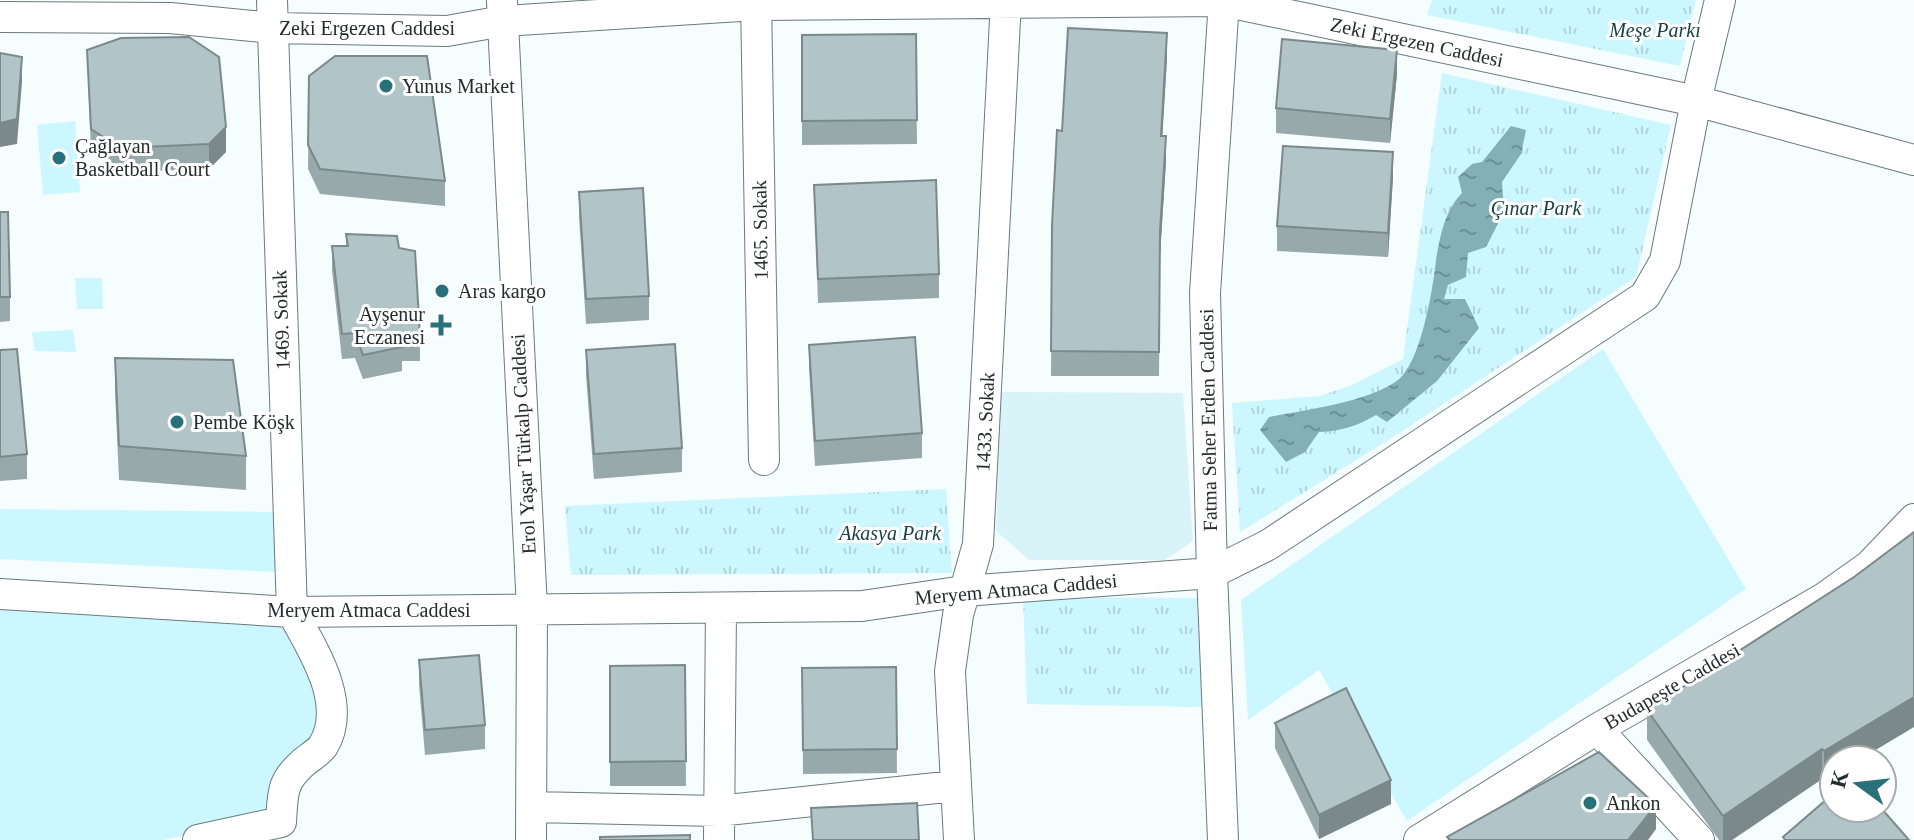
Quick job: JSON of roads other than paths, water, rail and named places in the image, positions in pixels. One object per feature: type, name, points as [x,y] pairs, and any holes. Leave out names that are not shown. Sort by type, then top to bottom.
[{"type":"street","name":"Zeki Ergezen Caddesi","points":[[0,17],[170,18],[272,14],[447,31],[502,10],[756,2],[1224,0],[1696,101],[1914,160]]},
{"type":"street","name":"Fatma Seher Erden Caddesi","points":[[1223,840],[1212,573],[1205,258],[1224,0]]},
{"type":"street","name":"Meryem Atmaca Caddesi","points":[[0,594],[292,612],[862,606],[964,591],[1212,573],[1268,545],[1645,296],[1665,261],[1696,101],[1720,0]]},
{"type":"street","name":"1465. Sokak","points":[[756,2],[764,460]]},
{"type":"street","name":"1433. Sokak","points":[[959,840],[950,671],[964,591],[978,544],[1006,2]]},
{"type":"street","name":"Erol Yaşar Türkalp Caddesi","points":[[502,10],[532,609],[531,840]]},
{"type":"street","name":"1469. Sokak","points":[[272,14],[292,612]]},
{"type":"street","name":"Budapeşte Caddesi","points":[[1419,840],[1597,729],[1824,598],[1869,566],[1914,519]]},
{"type":"street","points":[[719,825],[721,608]]},
{"type":"street","points":[[198,840],[281,822],[284,787],[289,775],[323,746],[332,702],[321,666],[292,612]]},
{"type":"street","points":[[1597,729],[1699,840]]},
{"type":"street","points":[[532,807],[719,825],[955,786]]},
{"type":"water","points":[[1511,126],[1526,130],[1521,154],[1502,182],[1504,212],[1486,247],[1468,253],[1466,277],[1448,285],[1444,299],[1465,299],[1479,328],[1437,381],[1387,422],[1376,415],[1349,427],[1319,432],[1305,452],[1286,462],[1260,430],[1269,417],[1371,394],[1386,388],[1406,371],[1424,324],[1444,224],[1451,207],[1462,193],[1458,177],[1472,164],[1482,162]]},
{"type":"place","name":"Yunus Market","points":[[386,86]]},
{"type":"place","name":"Çağlayan Basketball Court","points":[[59,158]]},
{"type":"place","name":"Aras kargo","points":[[442,291]]},
{"type":"place","name":"Ayşenur Eczanesi","points":[[441,325]]},
{"type":"place","name":"Pembe Köşk","points":[[177,422]]},
{"type":"place","name":"Ankon","points":[[1590,803]]},
{"type":"park label","name":"Meşe Parkı","points":[[1655,30]]},
{"type":"park label","name":"Çınar Park","points":[[1536,208]]},
{"type":"park label","name":"Akasya Park","points":[[890,533]]}]
